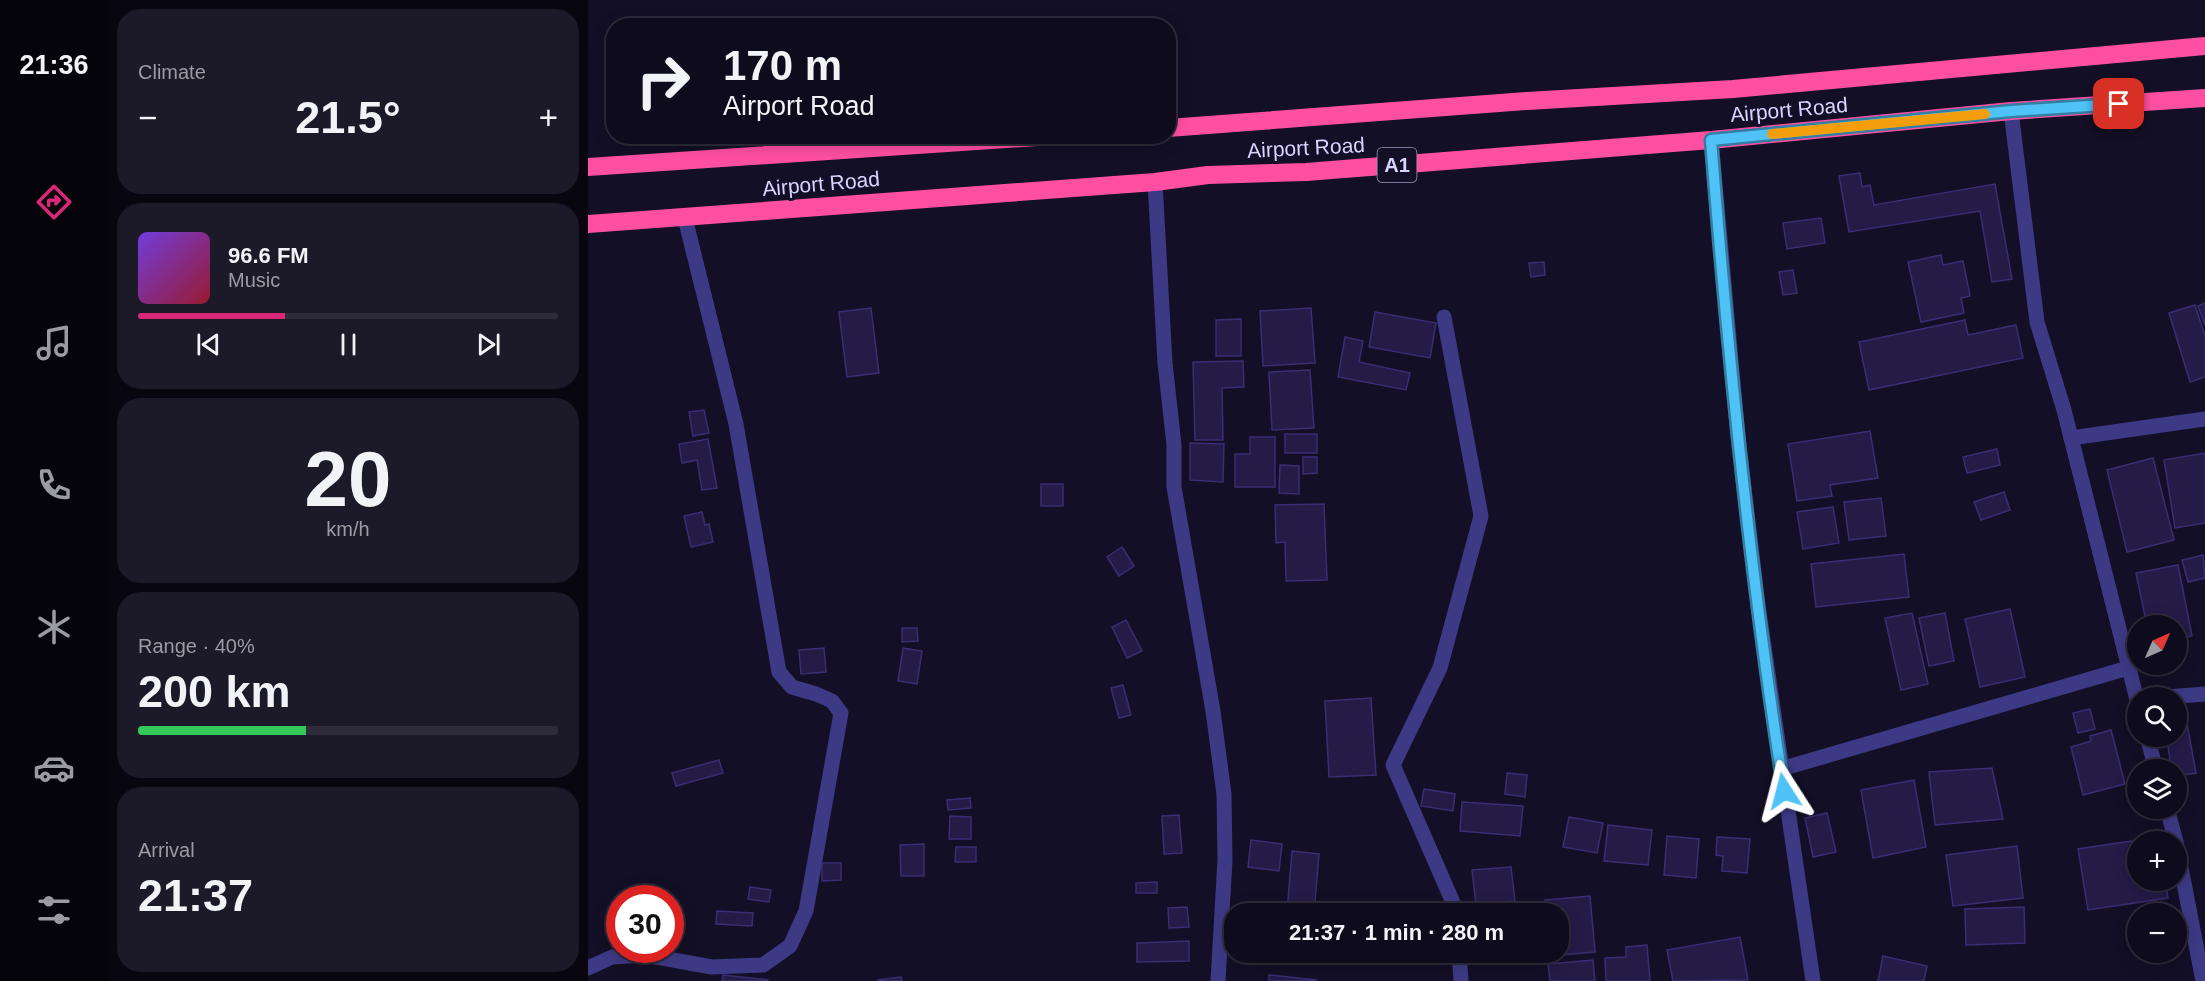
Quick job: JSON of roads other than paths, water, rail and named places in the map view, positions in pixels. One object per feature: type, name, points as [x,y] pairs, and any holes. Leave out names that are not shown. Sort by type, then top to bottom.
[{"type":"highway","name":"Airport Road","points":[[1176,127],[1527,101],[1733,89],[2205,46]]},
{"type":"highway","name":"Airport Road","points":[[588,224],[1155,182],[1208,175],[1306,172],[1711,140],[2011,111],[2205,98]]},
{"type":"highway","name":"Airport Road","points":[[588,167],[932,144]]},
{"type":"street","points":[[2011,111],[2037,322],[2071,438],[2127,664]]},
{"type":"street","points":[[1711,140],[1738,437],[1781,769],[1813,981]]},
{"type":"street","points":[[1155,182],[1164,363],[1174,445],[1174,487],[1213,711],[1224,794],[1225,860],[1218,981]]},
{"type":"street","points":[[588,968],[612,957],[645,955],[712,967],[763,965],[790,946],[806,911],[842,713],[832,701],[792,687],[779,672],[736,424],[685,218]]},
{"type":"street","points":[[1444,317],[1481,516],[1440,668],[1394,765],[1453,903]]},
{"type":"street","points":[[2071,438],[2205,418]]},
{"type":"street","points":[[1781,769],[2127,668]]},
{"type":"street","points":[[2187,695],[2205,694]]},
{"type":"street","points":[[2186,891],[2203,981]]},
{"type":"street","points":[[1460,963],[1461,981]]}]
